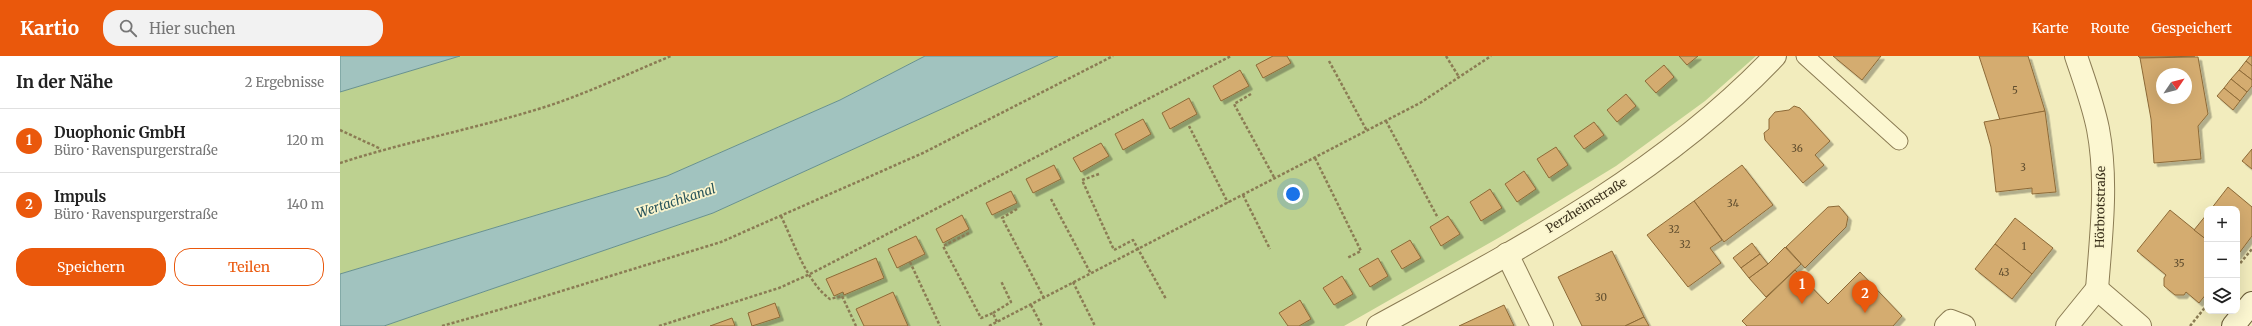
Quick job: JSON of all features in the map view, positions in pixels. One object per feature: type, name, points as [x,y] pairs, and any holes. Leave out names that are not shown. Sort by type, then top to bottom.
[{"type":"street","name":"Perzheimstraße","points":[[1378,326],[1507,254],[1562,221],[1672,149],[1732,98],[1774,56]]},
{"type":"street","name":"Hörbrotstraße","points":[[2076,56],[2093,106],[2100,150],[2103,189],[2097,289]]},
{"type":"street","points":[[1507,254],[1542,326]]},
{"type":"street","points":[[2067,326],[2097,289],[2140,326]]},
{"type":"street","points":[[2233,326],[2252,303]]},
{"type":"street","points":[[1946,326],[1951,321],[1964,326]]},
{"type":"lane","points":[[1805,56],[1899,141]]},
{"type":"path","points":[[340,163],[382,149],[466,130],[548,106],[671,56]]},
{"type":"path","points":[[442,326],[516,305],[721,242],[923,154],[1113,56]]},
{"type":"path","points":[[659,326],[779,288],[810,274],[1231,56]]},
{"type":"path","points":[[1446,56],[1460,77]]},
{"type":"path","points":[[992,325],[1420,103],[1491,56]]},
{"type":"path","points":[[1329,61],[1367,131]]},
{"type":"path","points":[[1251,94],[1234,104],[1275,179]]},
{"type":"path","points":[[1386,121],[1438,218]]},
{"type":"path","points":[[1189,126],[1228,203]]},
{"type":"path","points":[[340,130],[382,149]]},
{"type":"path","points":[[1315,158],[1361,251],[1347,258]]},
{"type":"path","points":[[1099,174],[1082,180],[1114,250],[1133,240],[1166,299]]},
{"type":"path","points":[[1243,195],[1270,249]]},
{"type":"path","points":[[1051,199],[1091,274]]},
{"type":"path","points":[[1017,209],[1002,218],[1044,298]]},
{"type":"path","points":[[781,216],[821,293],[830,299],[842,296],[856,326]]},
{"type":"path","points":[[970,233],[943,246],[980,318],[1011,302],[1001,281]]},
{"type":"path","points":[[2240,264],[2252,249]]},
{"type":"path","points":[[910,262],[940,326]]},
{"type":"path","points":[[1073,282],[1095,326]]},
{"type":"path","points":[[1031,304],[1042,326]]},
{"type":"path","points":[[2190,326],[2204,309]]},
{"type":"path","points":[[992,313],[997,322]]},
{"type":"green space","points":[[460,56],[925,56],[840,100],[667,176],[340,274],[340,92]]},
{"type":"green space","points":[[1058,56],[1756,56],[1705,101],[1616,166],[1500,237],[1344,326],[384,326],[713,213]]},
{"type":"water","points":[[340,56],[460,56],[340,92]]},
{"type":"water","name":"Wertachkanal","points":[[925,56],[1058,56],[713,213],[384,326],[340,326],[340,274],[667,176],[840,100]]},
{"type":"building","points":[[1273,56],[1287,56],[1291,63],[1263,78],[1256,65]]},
{"type":"building","points":[[1679,56],[1698,56],[1687,65]]},
{"type":"building","points":[[1833,56],[1881,56],[1862,80]]},
{"type":"building","points":[[1979,56],[2028,56],[2045,111],[2000,120]]},
{"type":"building","points":[[2138,56],[2195,56],[2140,58]]},
{"type":"building","points":[[2250,56],[2252,56],[2252,66],[2246,61]]},
{"type":"building","points":[[2198,57],[2208,114],[2198,126],[2201,159],[2154,163],[2151,119],[2140,58]]},
{"type":"building","points":[[2246,61],[2252,66],[2252,80],[2239,70]]},
{"type":"building","points":[[1664,65],[1674,77],[1656,93],[1645,81]]},
{"type":"building","points":[[1240,70],[1249,86],[1221,101],[1213,86]]},
{"type":"building","points":[[2239,70],[2252,80],[2252,86],[2247,92],[2231,79]]},
{"type":"building","points":[[2231,79],[2247,92],[2240,101],[2224,88]]},
{"type":"building","points":[[2224,88],[2240,101],[2233,110],[2217,96]]},
{"type":"building","points":[[1626,94],[1636,106],[1617,122],[1607,110]]},
{"type":"building","points":[[1189,98],[1197,114],[1170,129],[1162,113]]},
{"type":"building","points":[[1794,106],[1800,108],[1830,141],[1815,155],[1824,165],[1803,183],[1765,140],[1764,133],[1769,129],[1769,119],[1775,112],[1789,110]]},
{"type":"building","points":[[2045,111],[2056,192],[2032,194],[2032,188],[1996,192],[1991,147],[1984,122]]},
{"type":"building","points":[[1143,119],[1151,134],[1123,150],[1115,134]]},
{"type":"building","points":[[1594,122],[1604,135],[1584,149],[1574,136]]},
{"type":"building","points":[[1101,143],[1109,156],[1081,172],[1073,158]]},
{"type":"building","points":[[1556,147],[1568,165],[1549,178],[1537,159]]},
{"type":"building","points":[[2252,149],[2252,169],[2242,161]]},
{"type":"building","points":[[1054,165],[1061,179],[1033,193],[1026,179]]},
{"type":"building","points":[[1742,165],[1773,205],[1724,242],[1694,201]]},
{"type":"building","points":[[1524,171],[1536,189],[1517,202],[1505,184]]},
{"type":"building","points":[[2228,187],[2252,207],[2252,236],[2240,252],[2240,206],[2213,206]]},
{"type":"building","points":[[1490,189],[1502,208],[1481,221],[1470,202]]},
{"type":"building","points":[[1011,191],[1017,203],[992,215],[986,203]]},
{"type":"building","points":[[1694,201],[1722,240],[1710,248],[1721,263],[1688,287],[1647,235]]},
{"type":"building","points":[[1839,206],[1848,217],[1846,227],[1805,268],[1786,247],[1828,207]]},
{"type":"building","points":[[2170,210],[2204,238],[2204,297],[2199,303],[2186,292],[2184,295],[2175,295],[2164,286],[2164,278],[2166,275],[2137,251]]},
{"type":"building","points":[[962,215],[969,229],[943,243],[936,229]]},
{"type":"building","points":[[1448,216],[1460,234],[1441,246],[1430,227]]},
{"type":"building","points":[[2015,218],[2053,248],[2032,274],[1995,244]]},
{"type":"building","points":[[2204,218],[2204,238],[2194,230]]},
{"type":"building","points":[[916,236],[925,254],[897,268],[888,249]]},
{"type":"building","points":[[1410,240],[1421,258],[1402,269],[1391,251]]},
{"type":"building","points":[[1752,243],[1760,254],[1741,268],[1733,258]]},
{"type":"building","points":[[1995,244],[2032,274],[2012,299],[1975,269]]},
{"type":"building","points":[[1785,247],[1801,264],[1766,297],[1749,278],[1768,264]]},
{"type":"building","points":[[1612,251],[1644,317],[1625,326],[1582,326],[1558,277]]},
{"type":"building","points":[[1760,254],[1768,264],[1749,278],[1741,268]]},
{"type":"building","points":[[876,258],[884,278],[844,295],[843,292],[834,296],[826,279]]},
{"type":"building","points":[[1378,258],[1388,276],[1370,287],[1359,269]]},
{"type":"building","points":[[1795,270],[1828,304],[1860,272],[1902,316],[1893,326],[1747,326],[1742,321]]},
{"type":"building","points":[[1342,276],[1353,294],[1334,305],[1323,288]]},
{"type":"building","points":[[893,292],[908,326],[864,326],[856,309]]},
{"type":"building","points":[[1300,300],[1311,319],[1299,326],[1288,326],[1279,313]]},
{"type":"building","points":[[775,303],[780,317],[752,326],[748,313]]},
{"type":"building","points":[[1504,305],[1514,326],[1459,326]]},
{"type":"building","points":[[1644,317],[1649,326],[1625,326]]},
{"type":"building","points":[[732,318],[735,326],[710,326]]},
{"type":"place","name":"Duophonic GmbH","points":[[1802,304]]},
{"type":"place","name":"Impuls","points":[[1865,313]]}]
